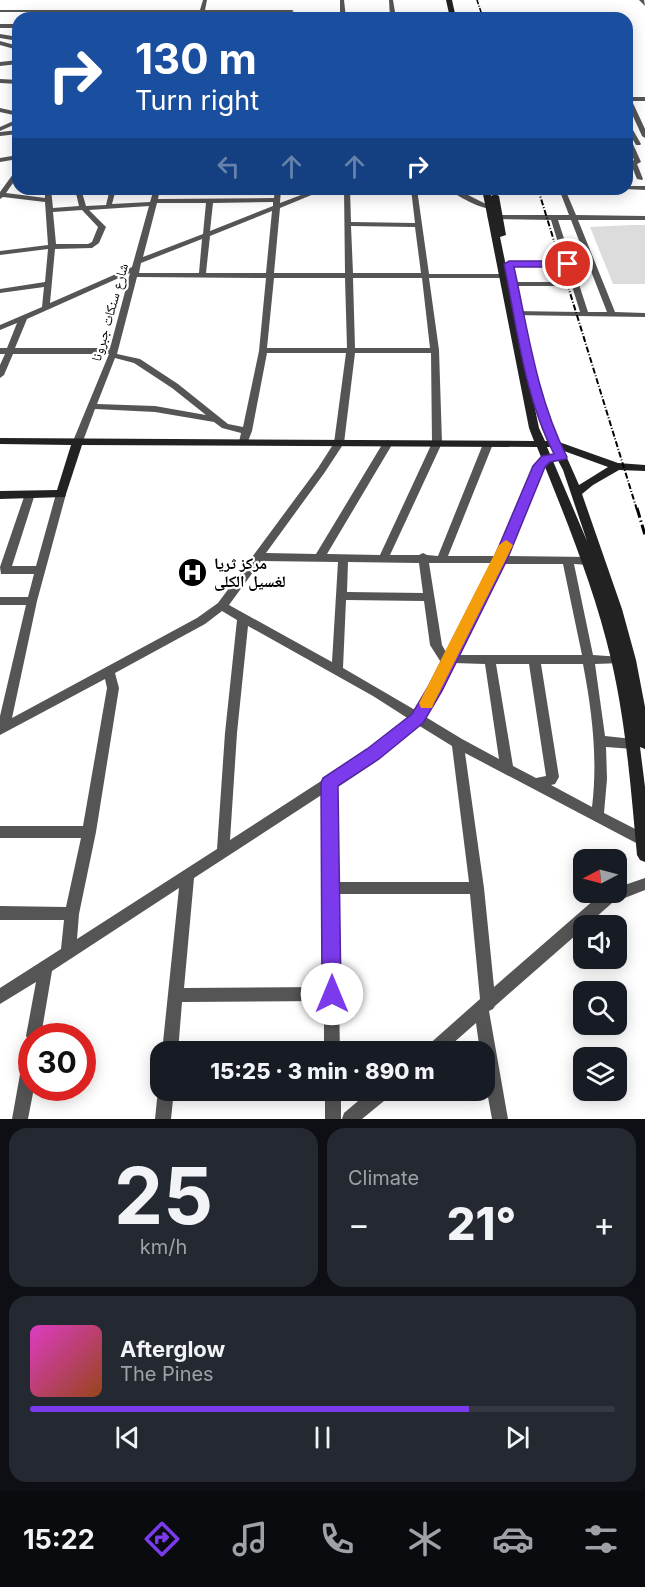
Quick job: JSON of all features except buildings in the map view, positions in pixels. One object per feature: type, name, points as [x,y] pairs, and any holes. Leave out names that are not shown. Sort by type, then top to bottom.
[{"type":"main road","points":[[488,195],[509,264],[515,313],[540,444],[584,535],[623,635],[639,743],[645,855]]},
{"type":"main road","points":[[494,195],[505,276],[540,407],[576,493],[589,561],[639,743]]},
{"type":"main road","points":[[0,441],[245,436],[339,443],[554,444],[616,466],[645,468]]},
{"type":"main road","points":[[0,495],[62,494],[78,441]]},
{"type":"main road","points":[[576,493],[589,482],[616,466]]},
{"type":"street","points":[[202,11],[205,0]]},
{"type":"street","points":[[0,11],[83,8],[292,11],[294,0]]},
{"type":"street","points":[[641,0],[645,5]]},
{"type":"street","points":[[81,12],[83,8]]},
{"type":"street","points":[[633,110],[645,136]]},
{"type":"street","points":[[633,120],[637,119]]},
{"type":"street","points":[[636,162],[639,179]]},
{"type":"street","points":[[1,192],[12,178]]},
{"type":"street","points":[[19,195],[49,200]]},
{"type":"street","points":[[46,308],[52,246],[49,195]]},
{"type":"street","points":[[0,253],[52,246],[89,246],[95,243],[102,227],[82,206],[79,195]]},
{"type":"street","points":[[109,204],[111,195]]},
{"type":"street","name":"شارع سنكات جبرونا","points":[[78,441],[113,353],[155,195]]},
{"type":"street","points":[[0,351],[113,353],[137,362],[175,386],[216,420],[245,436],[263,351],[278,195]]},
{"type":"street","points":[[0,328],[277,203],[303,195]]},
{"type":"street","points":[[2,724],[110,672],[201,621],[222,606],[339,443],[351,350],[347,195]]},
{"type":"street","points":[[384,557],[437,443],[435,350],[415,195]]},
{"type":"street","points":[[462,195],[495,213],[554,218],[645,218]]},
{"type":"street","points":[[565,195],[612,314]]},
{"type":"street","points":[[50,210],[109,204],[210,200],[277,203]]},
{"type":"street","points":[[202,276],[210,200]]},
{"type":"street","points":[[554,218],[585,314]]},
{"type":"street","points":[[348,224],[418,225]]},
{"type":"street","points":[[509,264],[568,264]]},
{"type":"street","points":[[135,269],[202,276],[505,276]]},
{"type":"street","points":[[0,291],[47,284]]},
{"type":"street","points":[[513,284],[574,284]]},
{"type":"street","points":[[515,313],[645,315]]},
{"type":"street","points":[[0,375],[24,317]]},
{"type":"street","points":[[263,351],[435,350]]},
{"type":"street","points":[[93,406],[155,409],[216,420]]},
{"type":"street","points":[[319,558],[388,443]]},
{"type":"street","points":[[442,558],[488,444]]},
{"type":"street","points":[[0,997],[373,754],[417,719],[449,662],[500,560],[535,474],[547,459],[561,457]]},
{"type":"street","points":[[30,494],[3,570],[40,570]]},
{"type":"street","points":[[2,724],[40,570],[62,494]]},
{"type":"street","points":[[259,557],[423,557],[589,561]]},
{"type":"street","points":[[423,557],[436,645],[449,662]]},
{"type":"street","points":[[337,670],[343,558]]},
{"type":"street","points":[[568,562],[580,611],[600,741],[602,768],[597,816]]},
{"type":"street","points":[[341,596],[428,597]]},
{"type":"street","points":[[0,601],[32,601]]},
{"type":"street","points":[[222,606],[337,670],[458,743],[643,840]]},
{"type":"street","points":[[223,852],[231,733],[243,619]]},
{"type":"street","points":[[449,662],[490,659],[618,660]]},
{"type":"street","points":[[490,659],[507,768]]},
{"type":"street","points":[[534,659],[549,738],[553,777],[535,783]]},
{"type":"street","points":[[68,952],[72,914],[89,832],[112,688],[110,672]]},
{"type":"street","points":[[600,741],[639,743]]},
{"type":"street","points":[[458,743],[477,888],[484,1007],[500,1119]]},
{"type":"street","points":[[329,783],[332,1041]]},
{"type":"street","points":[[0,832],[89,832]]},
{"type":"street","points":[[171,1041],[187,875]]},
{"type":"street","points":[[444,1041],[607,898],[645,884]]},
{"type":"street","points":[[331,888],[477,888]]},
{"type":"street","points":[[0,913],[72,914]]},
{"type":"street","points":[[36,1023],[46,966]]},
{"type":"street","points":[[175,995],[332,994]]},
{"type":"street","points":[[20,1119],[23,1101]]},
{"type":"street","points":[[163,1119],[165,1101]]},
{"type":"street","points":[[333,1101],[333,1119]]},
{"type":"street","points":[[350,1119],[371,1101]]},
{"type":"shaded area","points":[[645,225],[645,284],[613,284],[590,227]]},
{"type":"railway","points":[[477,0],[481,12]]},
{"type":"railway","points":[[540,195],[637,510]]},
{"type":"railway","points":[[637,508],[645,535]]},
{"type":"slow traffic","points":[[427,703],[506,545]]},
{"type":"place","name":"مركز ثريا لغسيل الكلى","points":[[193,572]]},
{"type":"route","points":[[332,994],[329,783],[373,754],[417,719],[434,691],[500,560],[539,466],[547,459],[561,457],[547,429],[538,399],[509,264],[568,264]]}]
